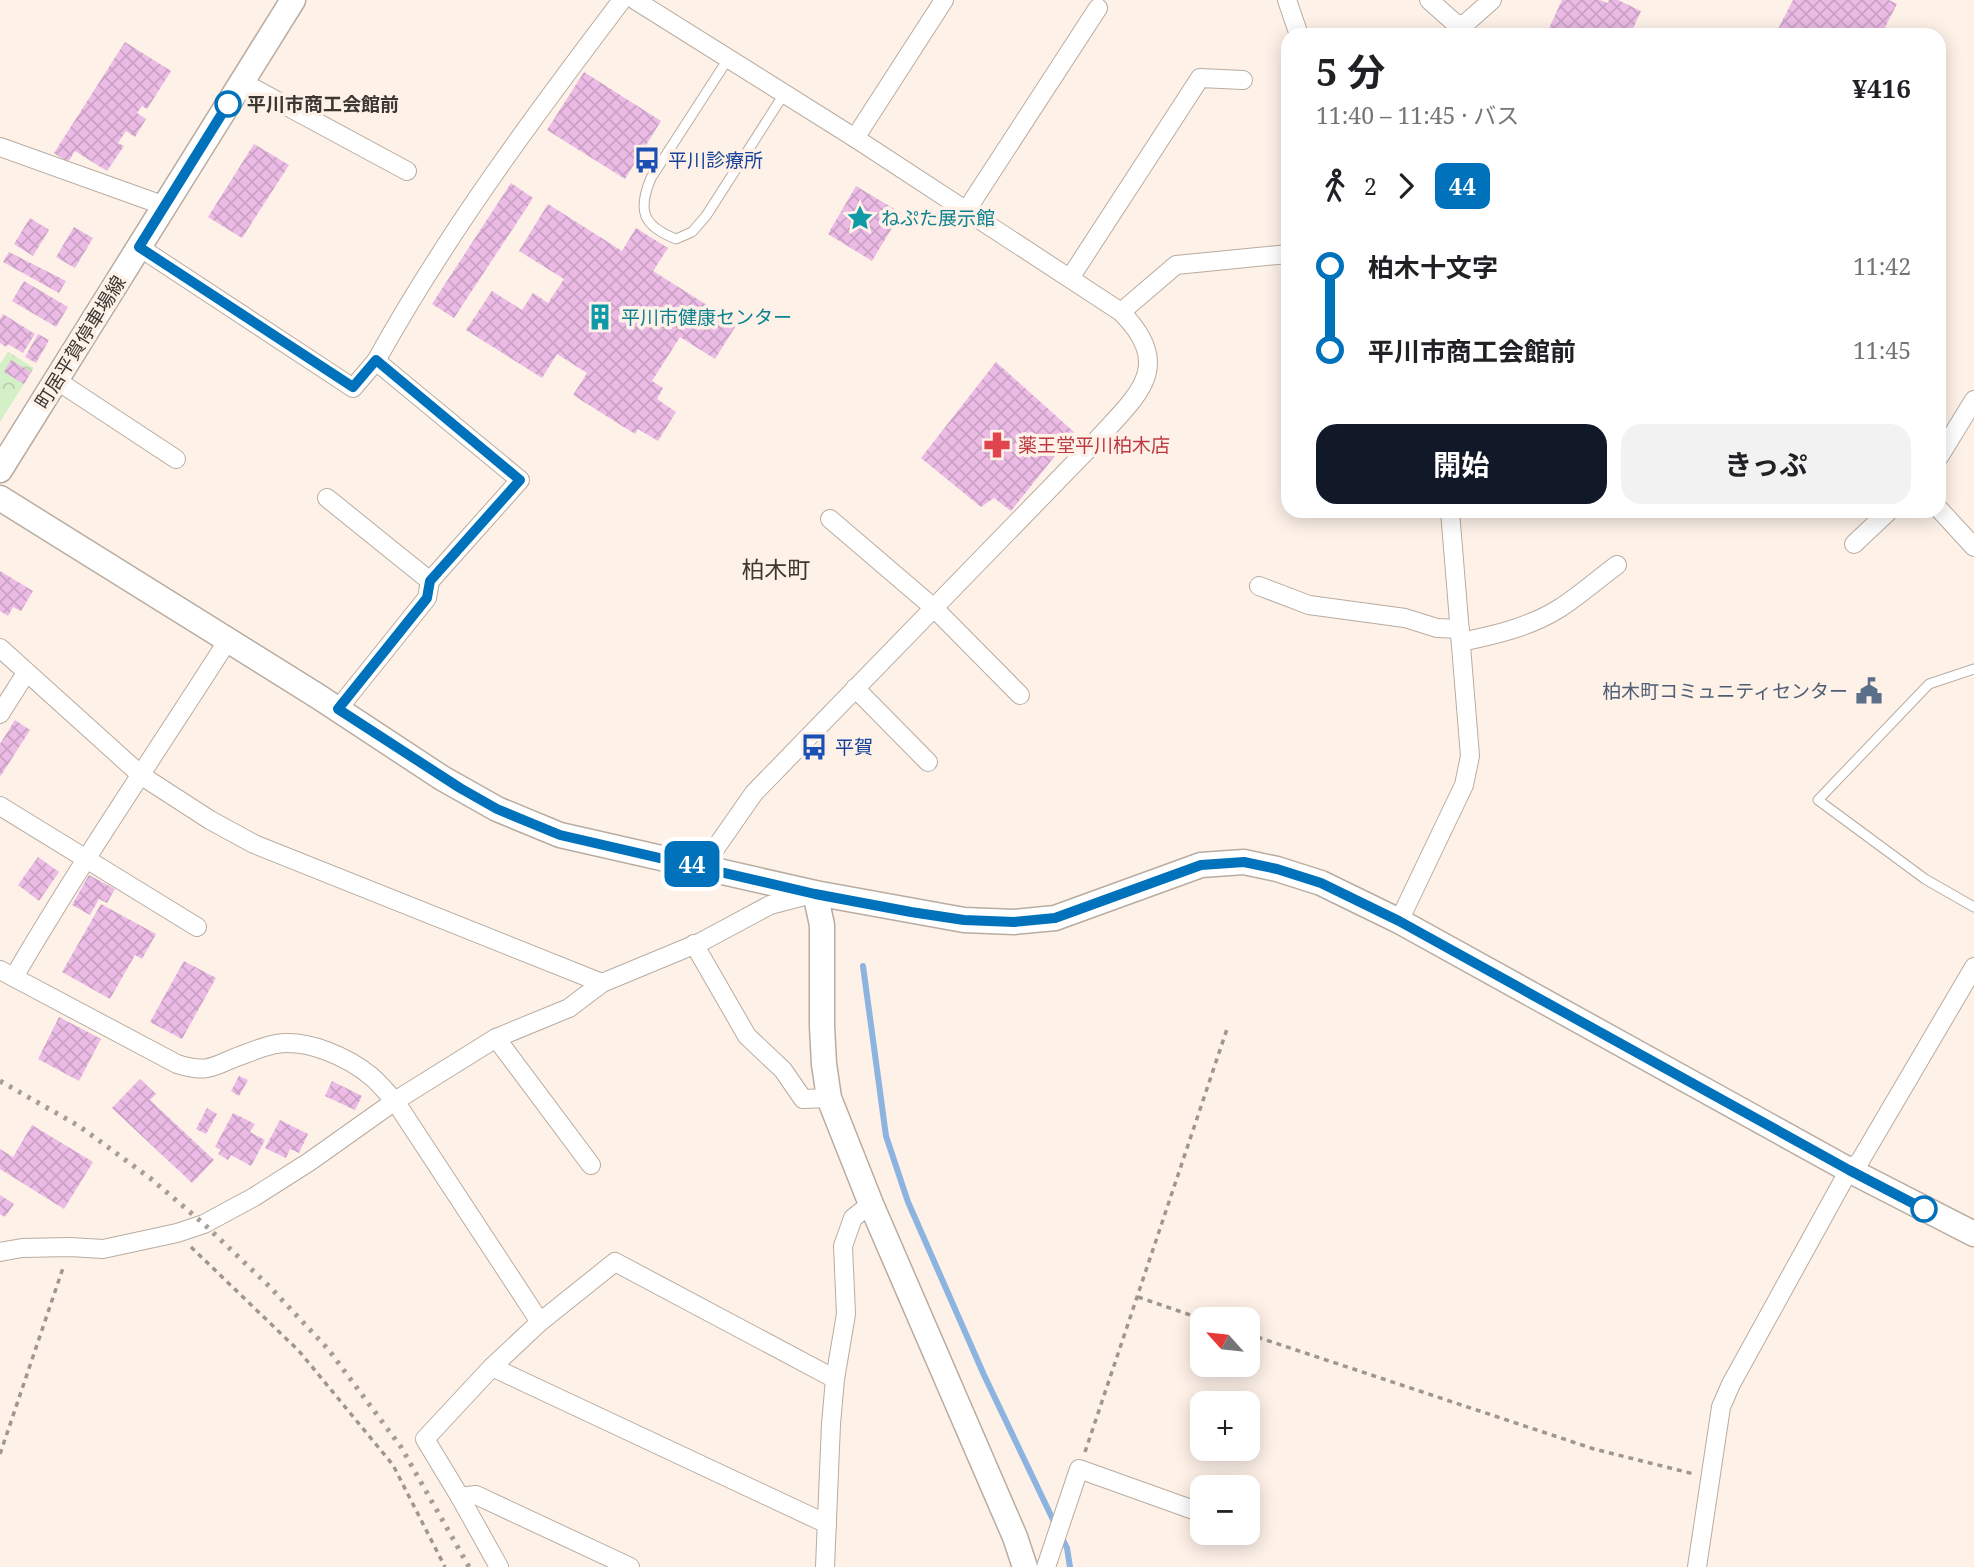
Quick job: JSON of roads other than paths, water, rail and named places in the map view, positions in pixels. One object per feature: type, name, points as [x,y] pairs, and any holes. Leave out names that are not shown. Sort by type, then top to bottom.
[{"type":"street","name":"町居平賀停車場線","points":[[0,470],[293,0]]},
{"type":"street","points":[[139,247],[353,387],[376,360],[409,300],[524,129],[622,0]]},
{"type":"street","points":[[635,0],[855,138],[1121,312],[1138,328],[1150,361],[1143,386],[1095,442],[754,793],[702,866]]},
{"type":"street","points":[[855,138],[944,0]]},
{"type":"street","points":[[1287,0],[1297,28]]},
{"type":"street","points":[[1429,0],[1456,24],[1465,24],[1492,0]]},
{"type":"street","points":[[966,211],[1098,8]]},
{"type":"street","points":[[1070,278],[1200,78],[1242,80]]},
{"type":"street","points":[[242,82],[407,171]]},
{"type":"street","points":[[0,147],[164,206]]},
{"type":"street","points":[[1121,312],[1175,265],[1281,255]]},
{"type":"street","points":[[338,709],[427,598],[430,581],[520,480],[376,360]]},
{"type":"street","points":[[56,380],[176,458]]},
{"type":"street","points":[[1946,446],[1974,400]]},
{"type":"street","points":[[0,498],[338,709],[442,778],[497,809],[560,835],[815,894],[964,920],[1014,922],[1055,918],[1201,865],[1244,862],[1277,869],[1321,883],[1399,921],[1849,1170],[1974,1234]]},
{"type":"street","points":[[327,498],[430,581]]},
{"type":"street","points":[[1946,517],[1974,547]]},
{"type":"street","points":[[1399,921],[1464,785],[1470,756],[1451,518]]},
{"type":"street","points":[[1854,544],[1882,518]]},
{"type":"street","points":[[831,519],[934,608],[1020,695]]},
{"type":"street","points":[[1259,586],[1310,605],[1405,618],[1460,635],[1494,635],[1527,624],[1559,608],[1617,565]]},
{"type":"street","points":[[228,640],[142,776],[7,973],[177,1064],[196,1070],[209,1069],[243,1054],[277,1044],[306,1046],[353,1063],[373,1078],[395,1101],[540,1322]]},
{"type":"street","points":[[0,648],[142,776],[210,820],[254,844],[602,983]]},
{"type":"street","points":[[0,714],[26,673]]},
{"type":"street","points":[[855,688],[928,762]]},
{"type":"street","points":[[0,806],[197,927]]},
{"type":"street","points":[[0,1252],[22,1248],[103,1249],[177,1233],[204,1224],[254,1197],[309,1162],[395,1101],[496,1038],[569,1008],[602,983],[694,944],[769,905],[815,894]]},
{"type":"street","points":[[815,894],[822,925],[822,1026],[829,1098],[871,1204],[1010,1524],[1025,1567]]},
{"type":"street","points":[[694,944],[747,1035],[783,1070],[803,1099],[829,1098]]},
{"type":"street","points":[[1697,1567],[1721,1407],[1731,1384],[1849,1170],[1860,1161],[1974,967]]},
{"type":"street","points":[[496,1038],[592,1165]]},
{"type":"street","points":[[825,1567],[835,1379],[846,1314],[843,1246],[853,1218],[871,1204]]},
{"type":"street","points":[[499,1567],[425,1439],[492,1367],[540,1322],[614,1262],[835,1379]]},
{"type":"street","points":[[492,1367],[827,1524]]},
{"type":"street","points":[[1046,1567],[1079,1469],[1190,1509]]},
{"type":"street","points":[[460,1497],[476,1495],[630,1567]]},
{"type":"lane","points":[[728,59],[650,178],[642,208],[648,222],[660,233],[676,239],[692,232],[706,216],[784,94]]},
{"type":"lane","points":[[1974,669],[1929,684],[1818,800],[1925,880],[1974,907]]},
{"type":"waterway","points":[[863,966],[886,1136],[908,1202],[984,1375],[1056,1526]]},
{"type":"waterway","points":[[1061,1536],[1067,1548],[1070,1567]]},
{"type":"railway","points":[[0,1081],[79,1126],[150,1178],[204,1224],[269,1286],[328,1349],[401,1447],[469,1567]]},
{"type":"place","name":"平川市商工会館前","points":[[228,104]]},
{"type":"place","name":"平川診療所","points":[[647,160]]},
{"type":"place","name":"ねぷた展示館","points":[[860,218]]},
{"type":"place","name":"平川市健康センター","points":[[600,317]]},
{"type":"place","name":"薬王堂平川柏木店","points":[[997,445]]},
{"type":"place","name":"柏木町コミュニティセンター","points":[[1869,691]]},
{"type":"place","name":"平賀","points":[[814,747]]},
{"type":"district","name":"柏木町","points":[[776,570]]}]
